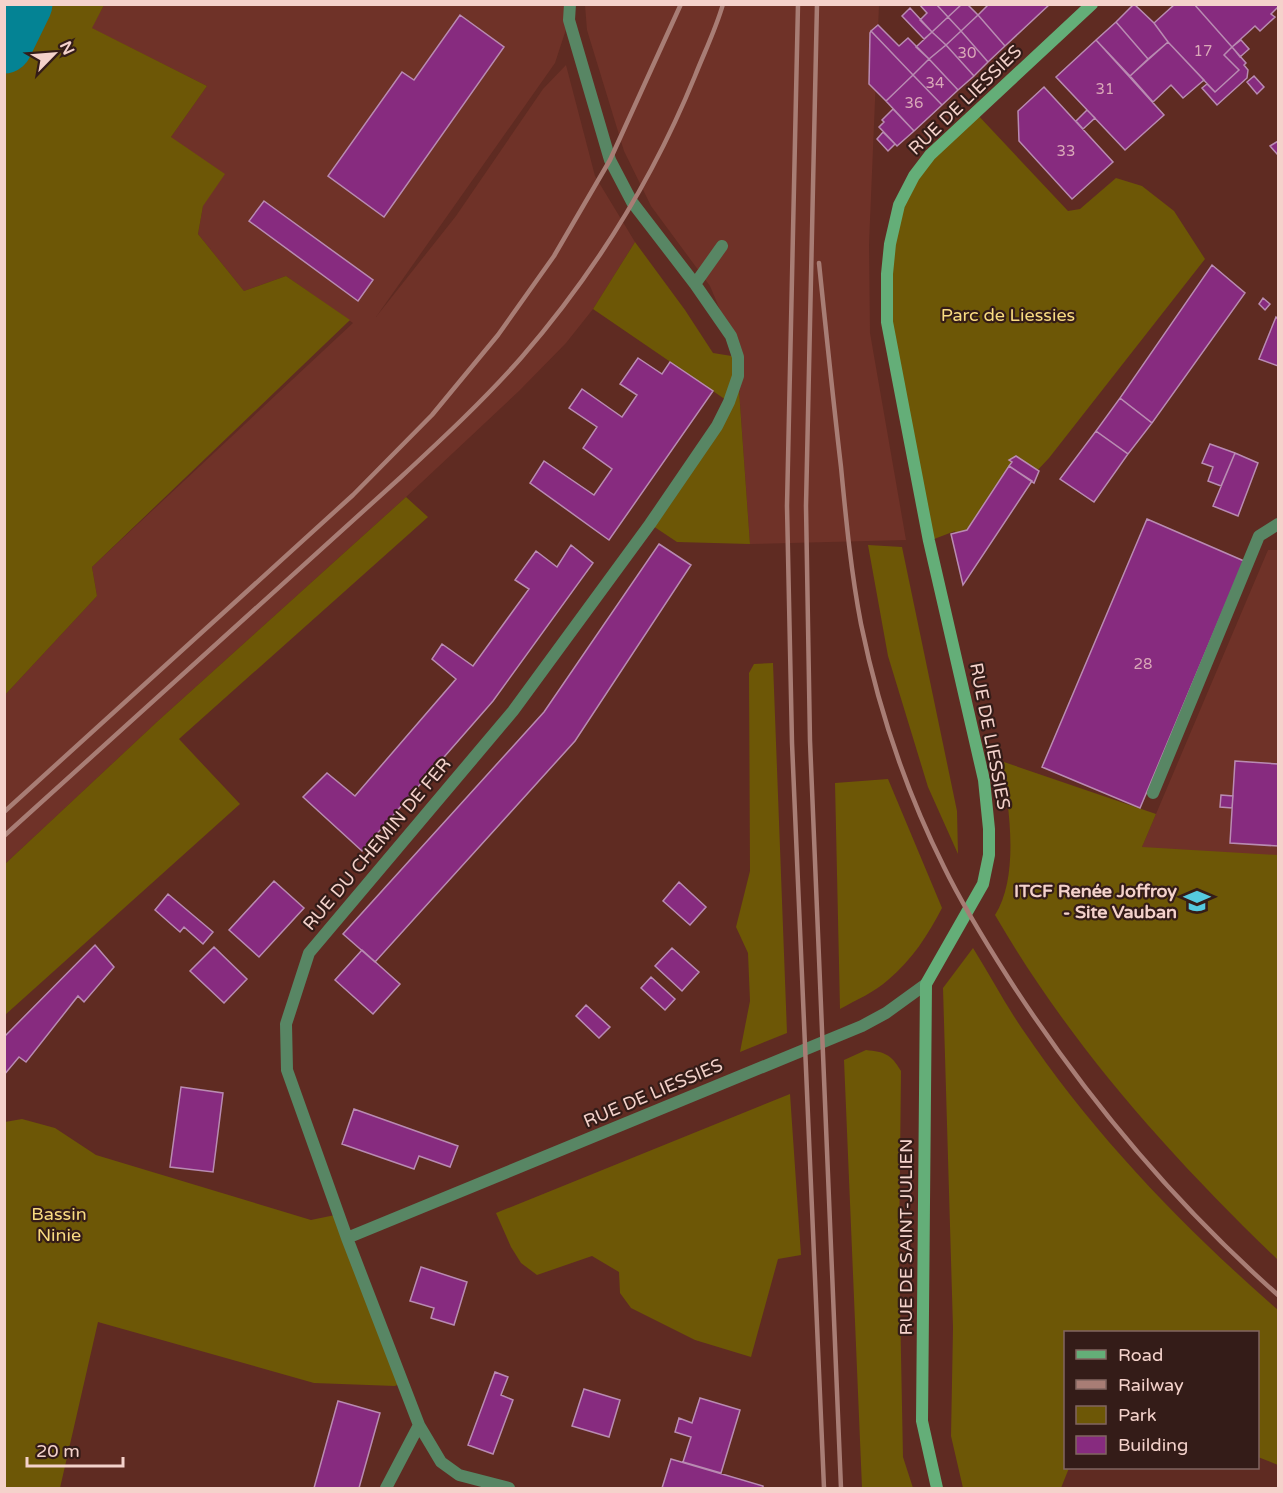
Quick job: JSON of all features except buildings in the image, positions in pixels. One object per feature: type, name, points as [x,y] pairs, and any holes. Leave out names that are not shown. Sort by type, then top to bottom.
[{"type":"street","name":"RUE DU CHEMIN DE FER","points":[[509,1488],[459,1474],[441,1462],[419,1425],[347,1238],[287,1070],[286,1024],[309,953],[513,711],[651,524],[717,426],[738,376],[738,357],[731,336],[695,284],[632,202],[610,160],[569,20],[570,4]]},
{"type":"street","name":"RUE DE LIESSIES","points":[[347,1238],[862,1026],[886,1013],[926,984],[983,884],[989,855],[989,829],[984,780],[929,541],[887,322],[886,274],[890,244],[899,205],[914,176],[930,155],[1092,4]]},
{"type":"street","points":[[695,284],[722,246]]},
{"type":"street","points":[[1154,793],[1259,536],[1278,524]]},
{"type":"street","name":"RUE DE SAINT-JULIEN","points":[[926,984],[922,1421],[937,1488]]},
{"type":"street","points":[[386,1488],[419,1425]]},
{"type":"shaded area","points":[[104,5],[570,5],[569,20],[555,63],[376,317],[456,216],[543,89],[566,65],[595,176],[635,242],[593,309],[566,343],[519,391],[5,864],[5,695],[97,596],[92,567],[353,323],[286,276],[244,291],[198,234],[203,206],[171,137],[207,86],[91,28]]},
{"type":"shaded area","points":[[585,5],[879,5],[869,244],[870,333],[906,540],[750,544],[738,376],[731,336],[710,286],[651,206],[624,151],[587,30]]},
{"type":"shaded area","name":"ITCF Renée Joffroy - Site Vauban","points":[[1268,550],[1278,550],[1278,1194],[1142,847]]},
{"type":"green space","points":[[5,4],[104,5],[92,28],[207,86],[171,137],[225,174],[203,206],[198,234],[244,291],[286,276],[350,320],[92,567],[97,596],[5,695]]},
{"type":"green space","name":"Parc de Liessies","points":[[975,112],[1068,211],[1080,209],[1116,178],[1142,186],[1174,211],[1205,259],[1049,458],[960,553],[955,531],[929,541],[887,322],[890,244],[914,176]]},
{"type":"green space","points":[[635,242],[685,310],[713,353],[738,357],[750,544],[677,542],[650,524],[729,402],[593,309]]},
{"type":"green space","points":[[406,497],[428,517],[179,739],[240,804],[5,1015],[5,864],[159,720]]},
{"type":"green space","points":[[868,545],[902,547],[957,811],[958,854],[928,787],[888,656]]},
{"type":"green space","points":[[773,663],[787,1033],[740,1052],[750,1001],[748,953],[736,927],[750,871],[749,673],[754,664]]},
{"type":"green space","points":[[1001,761],[1156,814],[1142,847],[1278,855],[1278,1260],[1199,1181],[1124,1098],[1056,1010],[995,915],[1008,881],[1010,860],[1009,818]]},
{"type":"green space","points":[[888,779],[942,908],[919,947],[897,972],[865,996],[840,1009],[835,783]]},
{"type":"green space","points":[[973,948],[1010,1010],[1050,1069],[1110,1143],[1174,1213],[1278,1310],[1278,1465],[1259,1457],[1259,1331],[1064,1331],[1064,1469],[1069,1469],[1061,1488],[963,1488],[951,1436],[953,1328],[943,988]]},
{"type":"green space","points":[[866,1050],[887,1055],[901,1071],[899,1252],[903,1457],[913,1488],[862,1488],[844,1060]]},
{"type":"green space","points":[[790,1094],[801,1255],[778,1259],[751,1357],[695,1340],[631,1308],[620,1293],[619,1272],[592,1256],[537,1275],[521,1263],[511,1247],[496,1213]]},
{"type":"green space","name":"Bassin Ninie","points":[[22,1119],[55,1128],[96,1155],[311,1220],[340,1214],[403,1382],[395,1386],[314,1383],[98,1322],[60,1488],[5,1488],[5,1122]]},
{"type":"waterway","points":[[4,45],[24,4]]},
{"type":"railway","points":[[4,812],[353,495],[432,415],[498,335],[554,256],[610,160],[681,4]]},
{"type":"railway","points":[[4,836],[401,477],[478,404],[521,358],[597,259],[640,189],[678,114],[723,4]]},
{"type":"railway","points":[[798,4],[787,506],[792,743],[824,1488]]},
{"type":"railway","points":[[817,4],[806,506],[810,741],[841,1488]]},
{"type":"railway","points":[[819,263],[854,585],[876,686],[917,809],[944,867],[983,938],[1068,1064],[1100,1106],[1167,1185],[1240,1260],[1278,1295]]},
{"type":"place","name":"ITCF Renée Joffroy - Site Vauban","points":[[1197,901]]}]
